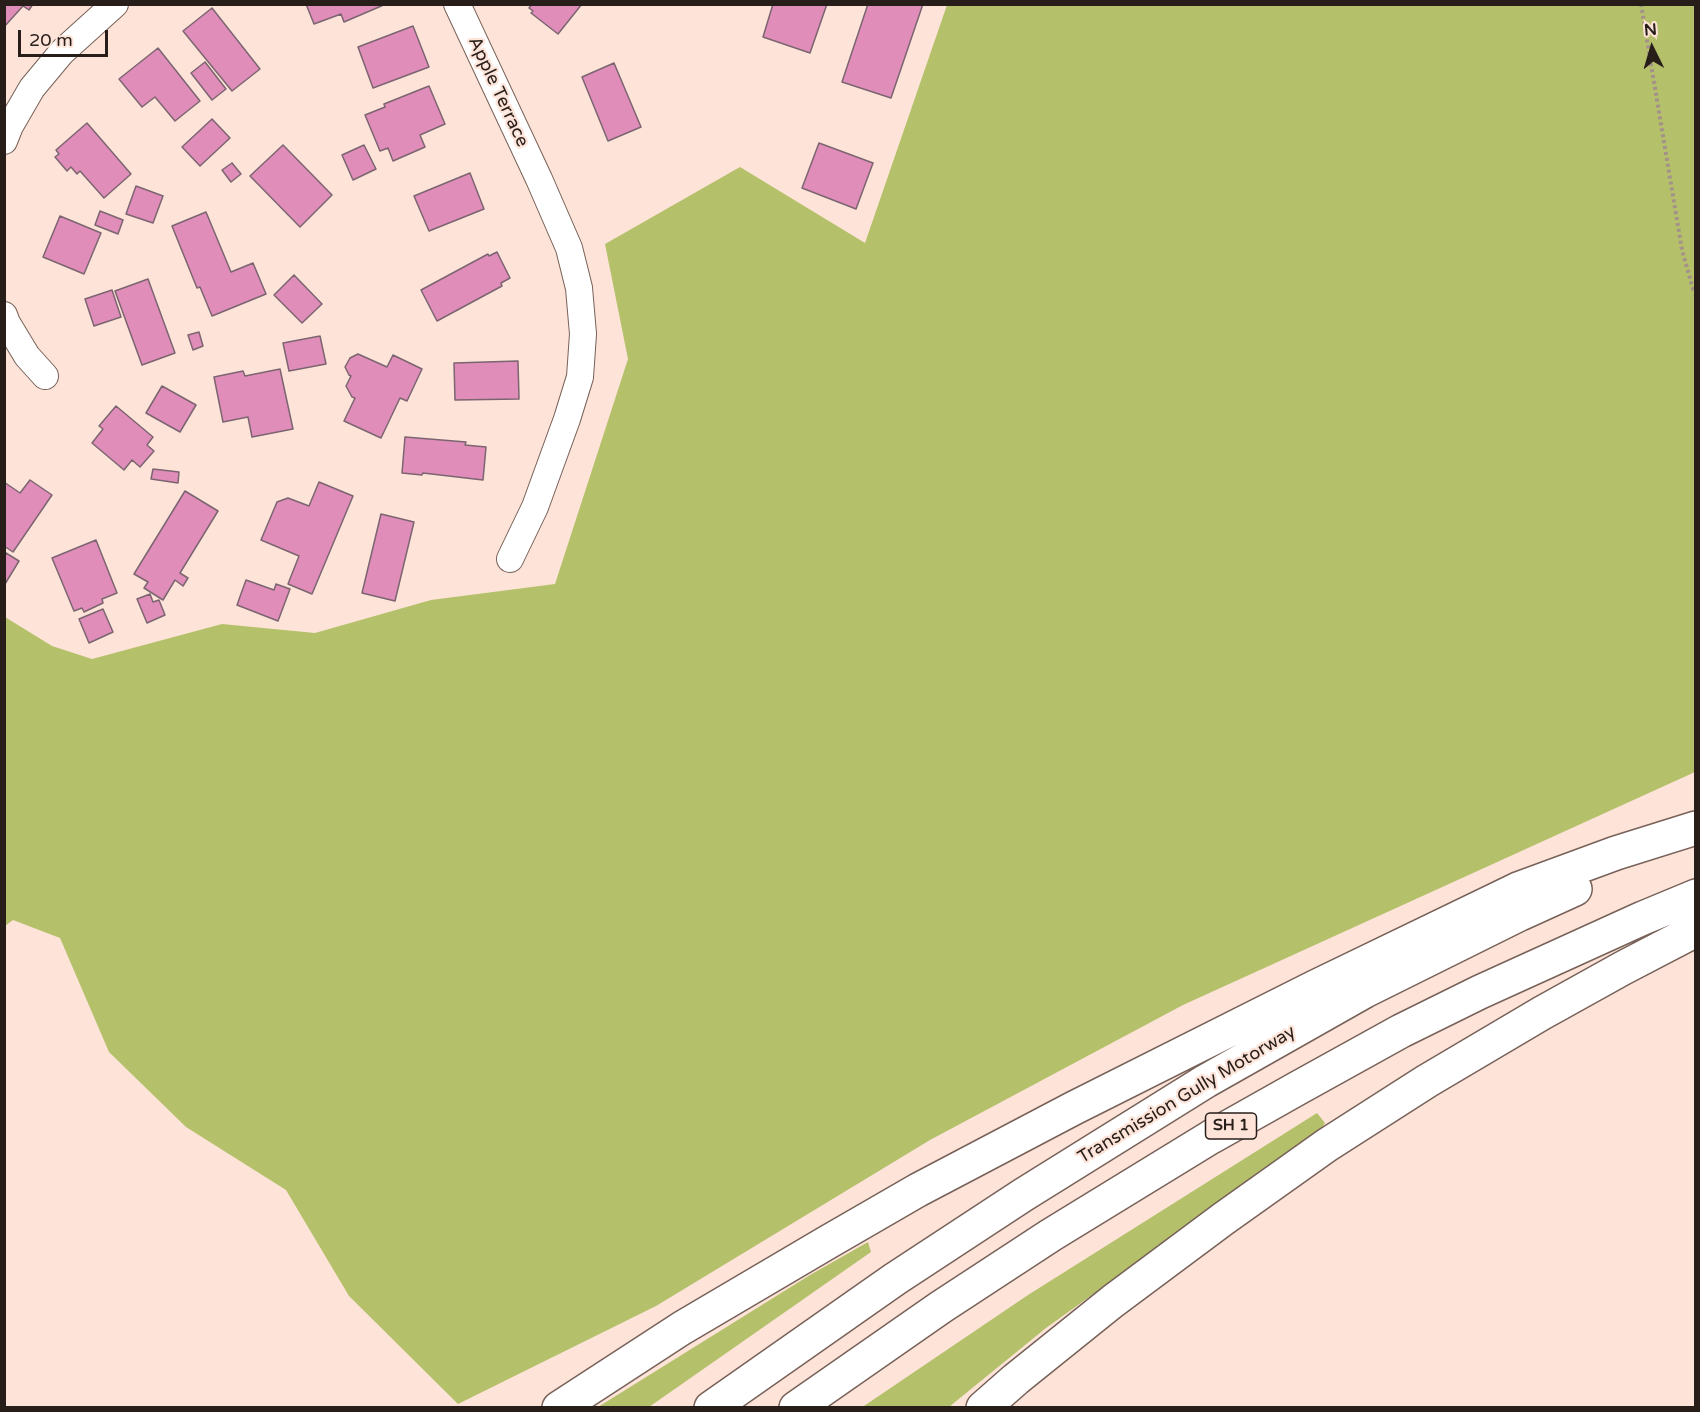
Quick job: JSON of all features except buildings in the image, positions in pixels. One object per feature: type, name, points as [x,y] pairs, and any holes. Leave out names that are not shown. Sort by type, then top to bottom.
[{"type":"highway","points":[[559,1407],[682,1328],[838,1236],[918,1190],[1074,1108],[1315,987],[1518,889],[1616,853],[1695,828]]},
{"type":"highway","name":"Transmission Gully Motorway","points":[[711,1407],[905,1272],[1050,1177],[1206,1081],[1365,991],[1444,951],[1564,894],[1695,838]]},
{"type":"highway","name":"SH 1","points":[[796,1407],[941,1307],[1051,1235],[1211,1137],[1288,1093],[1401,1031],[1480,992],[1582,944],[1695,896]]},
{"type":"highway","points":[[983,1407],[1113,1301],[1328,1145],[1428,1081],[1542,1013],[1695,930]]},
{"type":"street","points":[[4,141],[32,88],[62,52],[116,4]]},
{"type":"street","name":"Apple Terrace","points":[[457,4],[569,248],[579,288],[583,334],[580,377],[535,507],[510,559]]},
{"type":"street","points":[[4,315],[27,356],[45,376]]},
{"type":"path","points":[[1641,4],[1682,250],[1695,292]]},
{"type":"green space","points":[[947,5],[1695,5],[1695,772],[1183,1005],[930,1140],[656,1306],[458,1404],[349,1296],[286,1190],[186,1127],[109,1052],[60,938],[13,920],[5,926],[5,617],[52,646],[92,659],[222,624],[315,633],[431,600],[555,584],[628,359],[605,244],[740,167],[865,243]]},
{"type":"green space","points":[[1317,1113],[1325,1123],[1320,1131],[1046,1328],[949,1407],[861,1408],[1028,1295]]},
{"type":"green space","points":[[868,1242],[871,1252],[649,1407],[598,1407],[810,1275]]}]
